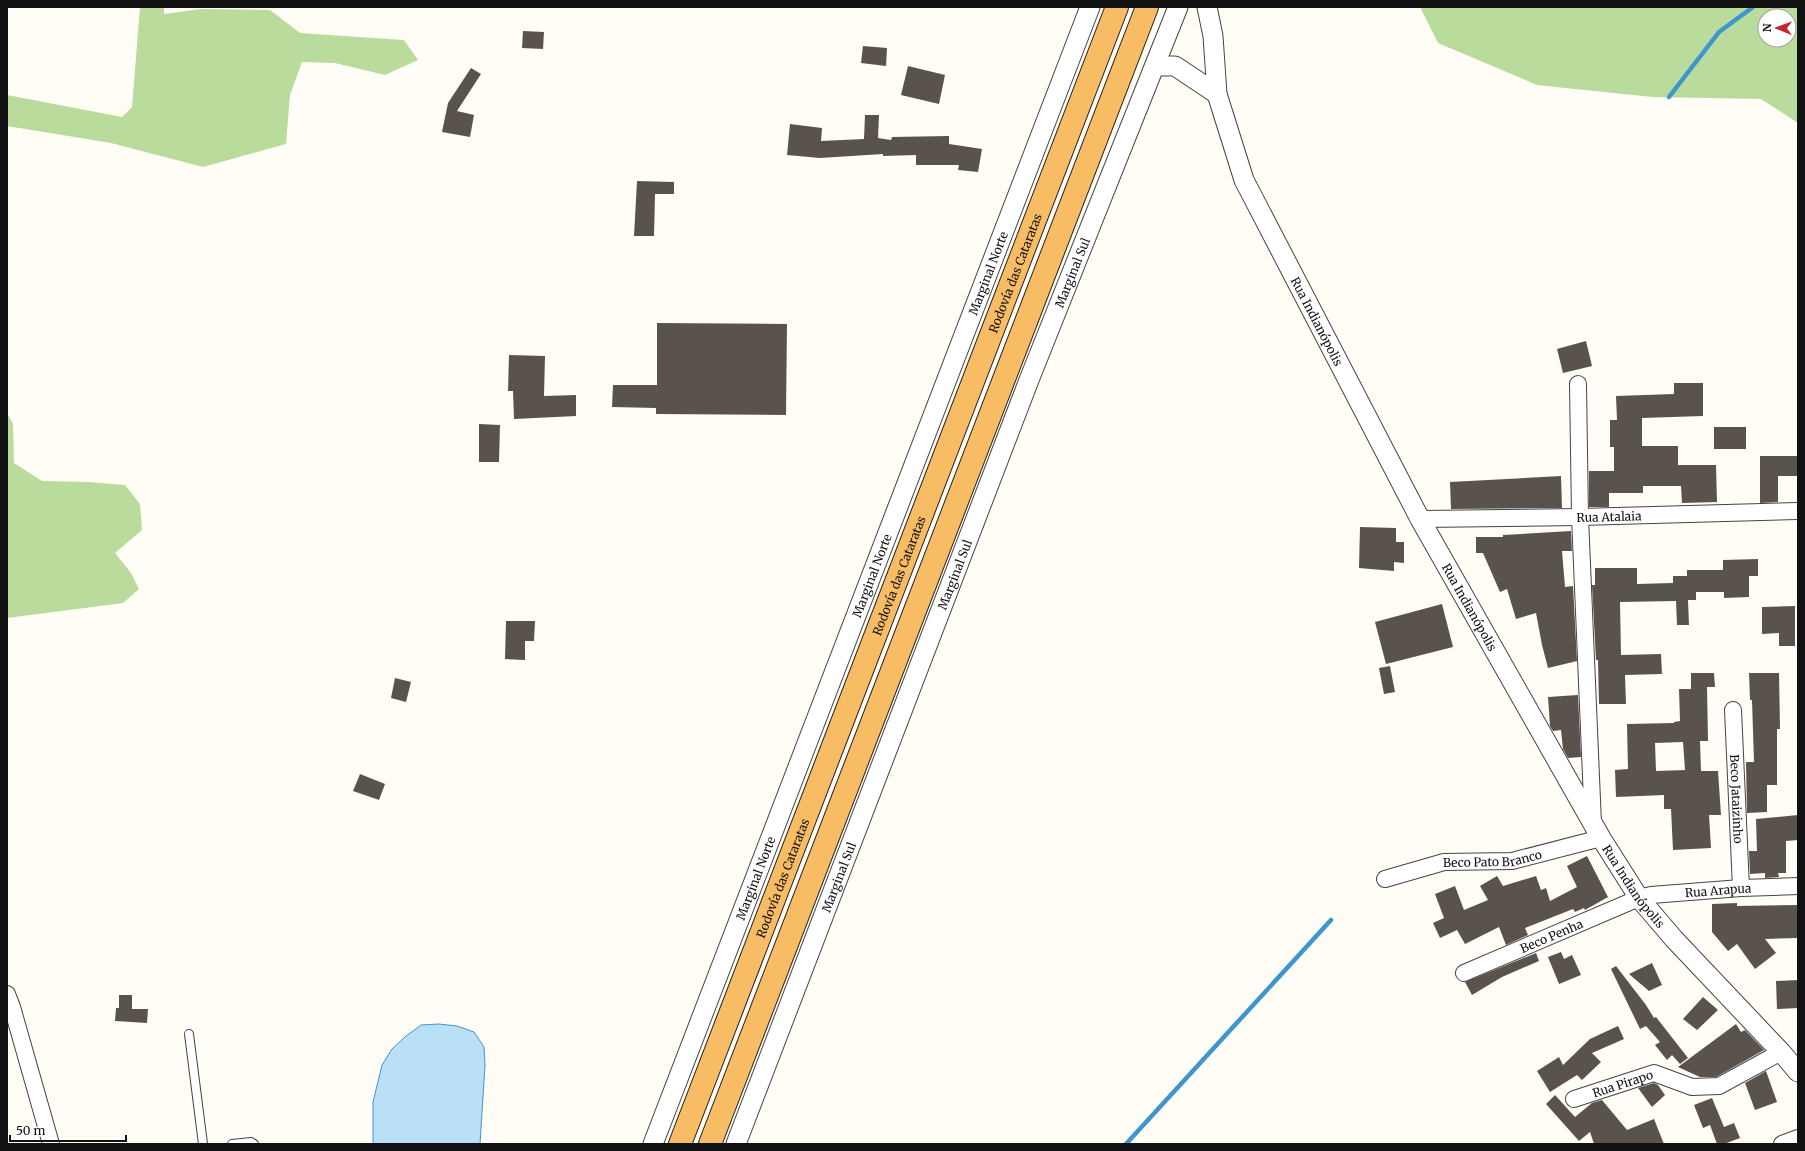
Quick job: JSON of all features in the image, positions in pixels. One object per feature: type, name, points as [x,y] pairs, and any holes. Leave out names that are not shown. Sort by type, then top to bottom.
[{"type":"highway","points":[[1094,66],[1103,7]]},
{"type":"highway","name":"Rodovía das Cataratas","points":[[680,1144],[1117,7]]},
{"type":"highway","points":[[710,1144],[1147,7]]},
{"type":"street","name":"Marginal Norte","points":[[653,1144],[1090,7]]},
{"type":"street","name":"Marginal Sul","points":[[736,1144],[1026,387],[1156,66],[1178,7]]},
{"type":"street","name":"Rua Indianópolis","points":[[1207,7],[1213,36],[1217,94],[1244,180],[1420,518],[1597,831],[1639,898],[1674,939],[1781,1052],[1798,1072]]},
{"type":"street","points":[[1156,66],[1175,66],[1217,94]]},
{"type":"street","points":[[1578,384],[1580,517],[1597,831]]},
{"type":"street","name":"Rua Atalaia","points":[[1420,518],[1580,517],[1798,511]]},
{"type":"street","name":"Beco Jataizinho","points":[[1733,710],[1741,888]]},
{"type":"street","name":"Beco Pato Branco","points":[[1385,879],[1444,862],[1512,861],[1597,831]]},
{"type":"street","name":"Rua Arapua","points":[[1639,898],[1651,895],[1741,888],[1798,886]]},
{"type":"street","name":"Beco Penha","points":[[1464,973],[1639,898]]},
{"type":"street","points":[[9,1003],[51,1144]]},
{"type":"street","name":"Rua Pirapo","points":[[1574,1099],[1654,1073],[1692,1087],[1718,1086],[1781,1052]]},
{"type":"street","points":[[1782,1144],[1798,1138]]},
{"type":"lane","points":[[189,1034],[203,1144]]},
{"type":"lane","points":[[232,1144],[251,1142],[254,1144]]},
{"type":"green space","points":[[140,7],[164,7],[164,14],[201,9],[270,10],[300,33],[404,40],[418,60],[385,75],[335,63],[302,62],[290,95],[286,144],[203,167],[111,143],[7,126],[7,95],[122,117],[132,107]]},
{"type":"green space","points":[[1420,7],[1798,7],[1798,123],[1761,99],[1652,97],[1537,85],[1438,43]]},
{"type":"green space","points":[[7,413],[13,424],[14,463],[42,481],[88,482],[125,485],[140,504],[142,530],[115,553],[131,573],[139,589],[123,603],[7,618]]},
{"type":"water","points":[[439,1024],[457,1026],[474,1032],[484,1047],[485,1065],[480,1144],[373,1144],[373,1102],[382,1065],[392,1049],[421,1025]]},
{"type":"building","points":[[523,31],[544,32],[543,49],[522,48]]},
{"type":"building","points":[[863,46],[887,48],[886,66],[861,63]]},
{"type":"building","points":[[908,66],[945,75],[939,104],[901,95]]},
{"type":"building","points":[[471,68],[481,74],[457,111],[474,115],[470,137],[442,132],[448,103]]},
{"type":"building","points":[[865,115],[879,115],[878,138],[891,140],[892,137],[949,136],[949,144],[982,149],[978,172],[958,170],[959,165],[916,165],[916,155],[883,156],[883,154],[820,158],[787,155],[790,124],[822,128],[821,141],[864,139]]},
{"type":"building","points":[[637,181],[674,182],[674,194],[655,194],[654,236],[634,236]]},
{"type":"building","points":[[657,323],[787,324],[786,415],[656,414],[656,408],[612,407],[613,385],[657,385]]},
{"type":"building","points":[[1586,341],[1592,366],[1563,373],[1557,349]]},
{"type":"building","points":[[509,355],[545,356],[544,396],[576,395],[576,416],[514,419],[513,391],[508,391]]},
{"type":"building","points":[[1674,383],[1703,383],[1703,416],[1642,418],[1642,446],[1678,446],[1678,465],[1716,465],[1717,502],[1682,503],[1681,486],[1643,486],[1643,493],[1609,493],[1609,507],[1589,507],[1589,471],[1614,471],[1614,447],[1610,447],[1610,420],[1617,420],[1616,396],[1674,394]]},
{"type":"building","points":[[479,424],[500,425],[499,462],[479,462]]},
{"type":"building","points":[[1714,427],[1746,427],[1746,449],[1714,449]]},
{"type":"building","points":[[1760,456],[1798,456],[1798,476],[1778,476],[1778,502],[1760,503]]},
{"type":"building","points":[[1561,476],[1562,508],[1451,509],[1450,482]]},
{"type":"building","points":[[1360,527],[1396,528],[1396,542],[1404,542],[1404,563],[1394,562],[1394,571],[1359,568]]},
{"type":"building","points":[[1571,531],[1572,551],[1562,551],[1565,587],[1573,586],[1577,661],[1548,668],[1536,613],[1516,619],[1507,589],[1500,592],[1483,553],[1476,553],[1476,537],[1503,537],[1503,535]]},
{"type":"building","points":[[1758,559],[1758,576],[1749,576],[1749,597],[1724,598],[1724,592],[1696,592],[1696,600],[1688,600],[1689,625],[1677,625],[1676,601],[1620,602],[1621,655],[1661,654],[1662,674],[1625,675],[1626,704],[1599,704],[1598,660],[1596,660],[1592,585],[1595,585],[1595,568],[1637,568],[1637,584],[1673,583],[1673,576],[1687,576],[1687,570],[1723,570],[1723,560]]},
{"type":"building","points":[[1442,604],[1453,647],[1386,664],[1375,622]]},
{"type":"building","points":[[1795,606],[1795,646],[1779,646],[1779,633],[1762,634],[1762,607]]},
{"type":"building","points":[[506,621],[535,621],[534,641],[525,641],[525,660],[505,659]]},
{"type":"building","points":[[1390,666],[1395,692],[1384,694],[1379,668]]},
{"type":"building","points":[[1691,673],[1714,673],[1715,687],[1707,687],[1708,741],[1700,741],[1701,771],[1718,771],[1721,815],[1709,815],[1711,848],[1673,850],[1671,809],[1664,809],[1664,795],[1616,797],[1615,770],[1628,769],[1627,724],[1674,723],[1680,721],[1679,689],[1691,689]],"holes":[[[1683,742],[1685,770],[1656,771],[1655,743]]]},
{"type":"building","points":[[1749,673],[1779,673],[1780,729],[1777,729],[1777,785],[1767,785],[1767,812],[1747,813],[1746,762],[1754,762],[1752,700],[1750,700]]},
{"type":"building","points":[[395,678],[411,682],[406,702],[391,698]]},
{"type":"building","points":[[1578,695],[1581,757],[1568,758],[1563,749],[1561,730],[1553,731],[1550,726],[1548,697]]},
{"type":"building","points":[[360,774],[385,784],[379,800],[353,791]]},
{"type":"building","points":[[1798,815],[1798,840],[1786,841],[1786,873],[1778,873],[1779,877],[1765,878],[1765,873],[1750,874],[1749,851],[1757,851],[1756,819]]},
{"type":"building","points":[[1587,856],[1608,897],[1585,910],[1584,908],[1575,912],[1573,909],[1525,928],[1528,935],[1506,945],[1499,927],[1465,944],[1457,930],[1440,938],[1433,923],[1444,918],[1435,894],[1455,886],[1464,910],[1488,900],[1480,886],[1497,876],[1503,886],[1536,876],[1541,890],[1546,888],[1550,901],[1577,887],[1567,866]]},
{"type":"building","points":[[1737,903],[1737,906],[1798,905],[1798,938],[1765,939],[1776,953],[1755,969],[1737,944],[1728,951],[1712,932],[1712,904]]},
{"type":"building","points":[[1561,952],[1564,959],[1572,955],[1581,975],[1559,984],[1548,957]]},
{"type":"building","points":[[1536,953],[1539,961],[1502,977],[1472,995],[1465,982]]},
{"type":"building","points":[[1652,963],[1662,985],[1649,991],[1629,974]]},
{"type":"building","points":[[1616,966],[1646,1005],[1654,1018],[1656,1017],[1688,1058],[1680,1064],[1672,1055],[1667,1060],[1655,1045],[1660,1042],[1646,1026],[1640,1029],[1611,969]]},
{"type":"building","points":[[1798,980],[1798,1008],[1777,1009],[1776,981]]},
{"type":"building","points":[[119,995],[132,995],[132,1009],[148,1009],[147,1023],[115,1021],[116,1008],[119,1008]]},
{"type":"building","points":[[1703,997],[1718,1010],[1697,1030],[1683,1019]]},
{"type":"building","points":[[1736,1024],[1741,1032],[1745,1030],[1764,1050],[1716,1077],[1700,1077],[1678,1067]]},
{"type":"building","points":[[1618,1026],[1624,1039],[1592,1053],[1601,1062],[1582,1080],[1577,1075],[1550,1092],[1537,1071],[1559,1057],[1563,1065],[1590,1039]]},
{"type":"building","points":[[1766,1071],[1777,1102],[1755,1110],[1745,1083]]},
{"type":"building","points":[[1654,1083],[1658,1085],[1665,1095],[1652,1107],[1638,1088]]},
{"type":"building","points":[[1555,1095],[1575,1117],[1592,1103],[1602,1100],[1627,1130],[1654,1119],[1664,1144],[1594,1144],[1590,1132],[1579,1141],[1546,1104]]},
{"type":"building","points":[[1712,1098],[1724,1127],[1734,1123],[1740,1138],[1724,1144],[1717,1144],[1710,1125],[1703,1128],[1694,1105]]},
{"type":"waterway","points":[[1669,97],[1719,32],[1753,7]]},
{"type":"waterway","points":[[1126,1144],[1331,920]]}]
